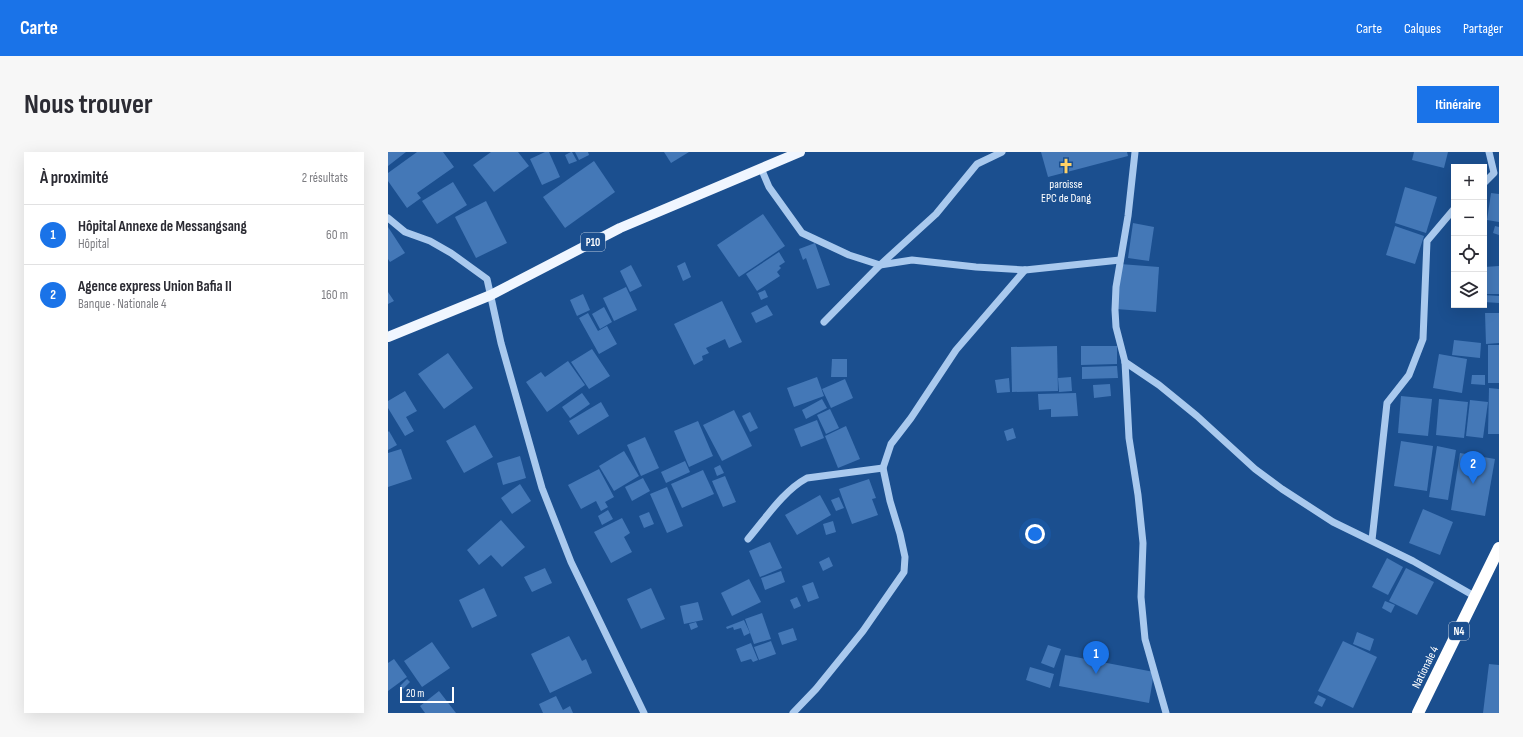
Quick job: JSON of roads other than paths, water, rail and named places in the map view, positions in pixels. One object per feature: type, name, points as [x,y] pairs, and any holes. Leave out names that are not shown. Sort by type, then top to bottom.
[{"type":"highway","name":"Nationale 4","points":[[1418,713],[1499,548]]},
{"type":"main road","name":"P10","points":[[388,337],[491,295],[620,228],[800,152]]},
{"type":"street","points":[[824,322],[880,265],[936,214],[977,164],[1002,152]]},
{"type":"street","points":[[1135,152],[1128,216],[1116,287],[1115,310],[1116,327],[1125,362],[1128,438],[1138,495],[1143,543],[1141,597],[1145,639],[1166,713]]},
{"type":"street","points":[[1487,180],[1494,173],[1489,152]]},
{"type":"street","points":[[761,168],[770,187],[802,234],[849,255],[880,265],[912,260],[976,267],[1024,270],[1120,260]]},
{"type":"street","points":[[1372,540],[1387,403],[1409,374],[1423,339],[1427,242],[1451,213]]},
{"type":"street","points":[[388,218],[405,232],[430,241],[480,272],[487,279],[501,343],[542,488],[571,562],[644,713]]},
{"type":"street","points":[[793,713],[816,689],[863,631],[904,572],[905,557],[883,468],[891,444],[911,418],[956,350],[1024,270]]},
{"type":"street","points":[[1125,362],[1159,385],[1192,411],[1255,469],[1282,489],[1333,522],[1372,540],[1476,596]]},
{"type":"street","points":[[748,539],[797,483],[807,478],[883,468]]},
{"type":"place","name":"paroisse EPC de Dang","points":[[1066,166]]},
{"type":"place","name":"Agence express Union Bafia II","points":[[1473,484]]},
{"type":"place","name":"Hôpital Annexe de Messangsang","points":[[1096,674]]}]
